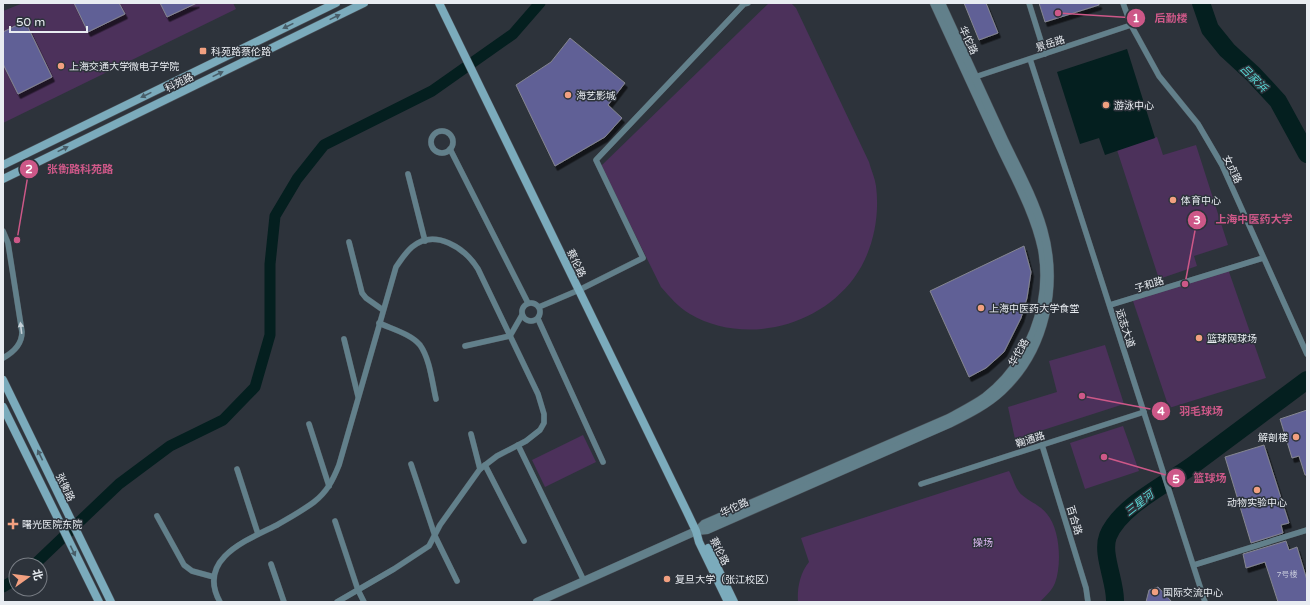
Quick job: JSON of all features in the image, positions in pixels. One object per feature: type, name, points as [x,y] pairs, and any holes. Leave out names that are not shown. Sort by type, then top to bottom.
[{"type":"street","name":"科苑路","points":[[3,165],[336,3]]},
{"type":"street","name":"科苑路","points":[[3,179],[364,3]]},
{"type":"street","name":"蔡伦路","points":[[438,3],[696,531],[699,542],[728,602]]},
{"type":"street","name":"华佗路","points":[[537,602],[696,531],[704,524],[949,418],[970,406],[998,385],[1024,352],[1034,330],[1041,308],[1044,288],[1044,270],[1040,243],[1029,210],[934,3]]},
{"type":"street","name":"华佗路","points":[[696,531],[708,530],[968,415],[989,402],[1003,390],[1018,373],[1030,354],[1040,332],[1047,309],[1050,288],[1048,248],[1035,207],[941,3]]},
{"type":"street","name":"张衡路","points":[[3,380],[111,602]]},
{"type":"street","points":[[3,407],[99,602]]},
{"type":"street","name":"蔡伦路","points":[[696,531],[704,540],[734,602]]},
{"type":"lane","points":[[539,307],[579,290],[643,258],[596,160],[744,4],[748,3]]},
{"type":"lane","points":[[1029,3],[1045,54]]},
{"type":"lane","name":"女贞路","points":[[1123,3],[1131,25],[1159,76],[1198,124],[1222,165],[1307,354]]},
{"type":"lane","name":"景岳路","points":[[975,77],[1131,25]]},
{"type":"lane","name":"远志大道","points":[[1030,59],[1205,602]]},
{"type":"lane","points":[[450,149],[528,303]]},
{"type":"lane","points":[[408,174],[425,241]]},
{"type":"lane","points":[[3,231],[8,243],[22,340],[12,353],[3,358]]},
{"type":"lane","points":[[220,602],[214,588],[214,577],[223,558],[231,549],[300,512],[314,502],[329,486],[339,465],[396,267],[412,247],[425,241],[444,242],[455,246],[472,259],[538,394],[544,414],[544,423],[540,430],[485,465],[480,470],[440,525],[435,536],[424,550],[337,602]]},
{"type":"lane","points":[[349,242],[362,293],[366,298],[383,310]]},
{"type":"lane","name":"子和路","points":[[1110,305],[1263,258]]},
{"type":"lane","points":[[465,346],[510,336],[522,315],[523,307],[528,303],[534,303],[539,307],[540,313],[538,318],[603,462]]},
{"type":"lane","points":[[522,315],[529,321],[538,318]]},
{"type":"lane","points":[[379,323],[409,337],[420,345],[426,357],[436,398]]},
{"type":"lane","points":[[344,339],[358,396]]},
{"type":"lane","name":"鞠通路","points":[[921,484],[1144,412]]},
{"type":"lane","points":[[309,424],[329,486]]},
{"type":"lane","points":[[471,434],[480,470]]},
{"type":"lane","points":[[518,445],[584,581]]},
{"type":"lane","name":"百合路","points":[[1042,445],[1086,588],[1088,602]]},
{"type":"lane","points":[[411,464],[435,536],[457,581]]},
{"type":"lane","points":[[485,465],[524,541]]},
{"type":"lane","points":[[237,469],[258,534]]},
{"type":"lane","points":[[157,516],[184,565],[192,571],[214,577]]},
{"type":"lane","points":[[335,521],[358,590],[364,602]]},
{"type":"lane","points":[[1194,565],[1307,530]]},
{"type":"lane","points":[[271,564],[284,602]]},
{"type":"green space","name":"上海交通大学微电子学院","points":[[23,3],[233,3],[236,9],[3,123],[3,11]]},
{"type":"green space","points":[[769,3],[791,3],[796,8],[869,162],[876,186],[876,222],[874,234],[861,268],[839,295],[820,309],[800,320],[778,326],[755,329],[733,328],[711,323],[690,314],[678,305],[661,287],[601,166]]},
{"type":"green space","name":"体育中心","points":[[1157,137],[1163,155],[1196,145],[1228,245],[1194,256],[1197,266],[1159,279],[1117,150]]},
{"type":"green space","name":"篮球网球场","points":[[1228,269],[1266,378],[1169,408],[1132,298]]},
{"type":"green space","points":[[1105,345],[1124,404],[1015,439],[1008,407],[1057,392],[1049,361]]},
{"type":"green space","points":[[1123,426],[1139,471],[1085,489],[1070,443]]},
{"type":"green space","points":[[583,435],[596,462],[545,487],[532,460]]},
{"type":"green space","name":"操场","points":[[1009,471],[1020,493],[1047,514],[1055,528],[1059,566],[1055,583],[1040,602],[798,602],[800,581],[803,571],[809,562],[801,538]]},
{"type":"shaded area","name":"游泳中心","points":[[1127,49],[1155,138],[1105,155],[1099,138],[1080,144],[1057,72]]},
{"type":"building","points":[[74,3],[119,3],[125,14],[88,32]]},
{"type":"building","points":[[160,3],[197,3],[167,17]]},
{"type":"building","points":[[964,3],[986,3],[998,33],[979,40]]},
{"type":"building","points":[[1039,3],[1099,3],[1099,5],[1045,22]]},
{"type":"building","points":[[25,21],[52,77],[18,94],[3,64],[3,32]]},
{"type":"building","name":"海艺影城","points":[[570,38],[625,83],[608,105],[622,118],[605,137],[555,166],[516,85],[551,62]]},
{"type":"building","name":"上海中医药大学食堂","points":[[1024,246],[1031,272],[1027,298],[1021,318],[1004,352],[986,368],[969,377],[930,291]]},
{"type":"building","name":"解剖楼","points":[[1307,410],[1307,475],[1305,475],[1299,456],[1292,458],[1280,419]]},
{"type":"building","name":"动物实验中心","points":[[1264,445],[1289,523],[1281,525],[1283,533],[1251,543],[1225,457]]},
{"type":"building","points":[[1286,541],[1289,550],[1297,547],[1307,580],[1307,602],[1278,602],[1265,562],[1246,568],[1243,554]]},
{"type":"building","name":"国际交流中心","points":[[1158,587],[1172,602],[1146,602],[1149,590]]},
{"type":"waterway","points":[[42,557],[119,484],[170,446],[223,420],[255,387],[270,335],[270,264],[275,216],[297,179],[324,145],[432,91],[513,34],[540,3]]},
{"type":"waterway","name":"吕家浜","points":[[1201,3],[1210,29],[1227,50],[1253,74],[1278,101],[1307,154]]},
{"type":"waterway","name":"三星河","points":[[1115,602],[1115,594],[1106,551],[1108,536],[1114,525],[1133,505],[1193,465],[1307,380]]},
{"type":"waterway","points":[[3,587],[8,584]]},
{"type":"place","name":"后勤楼","points":[[1058,13]]},
{"type":"place","name":"科苑路蔡伦路","points":[[203,51]]},
{"type":"place","name":"上海交通大学微电子学院","points":[[61,66]]},
{"type":"place","name":"海艺影城","points":[[568,95]]},
{"type":"place","name":"游泳中心","points":[[1106,105]]},
{"type":"place","name":"体育中心","points":[[1173,200]]},
{"type":"place","name":"张衡路科苑路","points":[[17,240]]},
{"type":"place","name":"上海中医药大学","points":[[1185,284]]},
{"type":"place","name":"上海中医药大学食堂","points":[[981,308]]},
{"type":"place","name":"篮球网球场","points":[[1199,338]]},
{"type":"place","name":"羽毛球场","points":[[1082,396]]},
{"type":"place","name":"解剖楼","points":[[1296,437]]},
{"type":"place","name":"篮球场","points":[[1104,457]]},
{"type":"place","name":"动物实验中心","points":[[1257,490]]},
{"type":"place","name":"曙光医院东院","points":[[13,524]]},
{"type":"place","name":"复旦大学（张江校区）","points":[[667,579]]},
{"type":"place","name":"国际交流中心","points":[[1155,592]]}]
